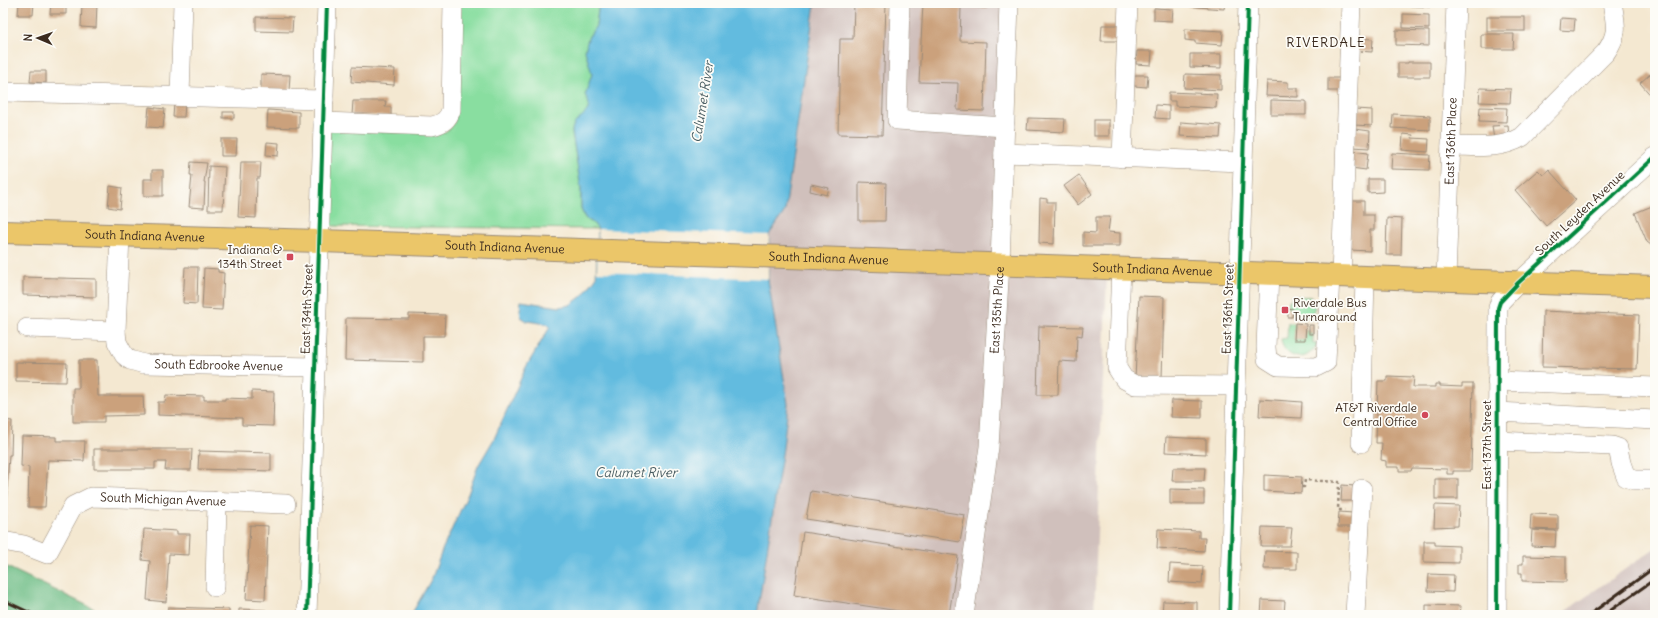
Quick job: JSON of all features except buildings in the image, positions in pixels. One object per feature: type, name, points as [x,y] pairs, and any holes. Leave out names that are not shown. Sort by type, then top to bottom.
[{"type":"main road","name":"South Indiana Avenue","points":[[3,232],[320,241],[597,252],[1121,268],[1655,287]]},
{"type":"street","points":[[180,96],[183,3]]},
{"type":"street","name":"East 134th Street","points":[[307,615],[327,3]]},
{"type":"street","points":[[323,122],[432,126],[439,125],[446,120],[451,110],[453,3]]},
{"type":"street","points":[[900,3],[897,120],[1005,127]]},
{"type":"street","name":"East 135th Place","points":[[964,615],[989,448],[1000,264],[1009,3]]},
{"type":"street","points":[[1122,158],[1128,3]]},
{"type":"street","name":"East 136th Street","points":[[1229,615],[1248,3]]},
{"type":"street","points":[[1268,273],[1267,359],[1278,366],[1316,367],[1326,362],[1336,276],[1351,3]]},
{"type":"street","name":"East 136th Place","points":[[1446,280],[1456,3]]},
{"type":"street","points":[[1451,146],[1502,146],[1522,137],[1606,52],[1614,40],[1616,31],[1612,3]]},
{"type":"street","points":[[3,92],[324,100]]},
{"type":"street","points":[[1004,153],[1242,162]]},
{"type":"street","name":"South Leyden Avenue","points":[[1518,282],[1655,157]]},
{"type":"street","points":[[27,328],[116,331],[120,236]]},
{"type":"street","points":[[1121,268],[1117,368],[1124,379],[1135,385],[1236,386]]},
{"type":"street","points":[[1361,443],[1365,277]]},
{"type":"street","name":"East 137th Street","points":[[1497,615],[1498,308],[1500,302],[1518,282]]},
{"type":"street","name":"South Edbrooke Avenue","points":[[116,331],[120,349],[124,355],[130,360],[144,364],[316,367]]},
{"type":"street","points":[[1498,381],[1655,387]]},
{"type":"street","points":[[1498,412],[1655,420]]},
{"type":"street","points":[[1498,441],[1612,446],[1618,448],[1620,463],[1626,477],[1634,480],[1655,480]]},
{"type":"street","points":[[1355,615],[1362,489]]},
{"type":"street","name":"South Michigan Avenue","points":[[3,541],[24,545],[47,554],[73,506],[91,497],[286,504]]},
{"type":"street","points":[[215,587],[217,502]]},
{"type":"path","points":[[1302,487],[1304,487],[1305,480],[1339,482],[1338,510],[1350,510]]},
{"type":"shaded area","points":[[815,3],[1005,3],[996,268],[1107,272],[1094,615],[757,615],[783,448],[768,279],[769,235],[785,211]]},
{"type":"shaded area","points":[[1655,548],[1655,615],[1560,615]]},
{"type":"green space","points":[[458,3],[599,3],[596,26],[588,38],[592,74],[588,111],[583,118],[574,124],[572,132],[581,189],[581,209],[585,218],[593,223],[598,229],[333,226],[327,221],[329,130],[443,133],[451,128],[455,120]]},
{"type":"green space","points":[[1292,296],[1311,297],[1311,300],[1315,300],[1314,317],[1292,316],[1293,309],[1288,308],[1289,300],[1292,300]]},
{"type":"green space","points":[[1288,323],[1295,323],[1294,340],[1305,340],[1306,330],[1309,331],[1309,334],[1313,334],[1313,343],[1319,343],[1314,350],[1301,357],[1296,357],[1287,352],[1281,339],[1287,338]]},
{"type":"green space","points":[[3,565],[107,615],[3,615]]},
{"type":"water","name":"Calumet River","points":[[599,3],[815,3],[785,211],[769,235],[768,279],[788,404],[783,448],[757,615],[411,615],[432,578],[443,548],[468,494],[478,466],[494,439],[526,367],[550,327],[547,324],[527,321],[521,317],[521,301],[559,307],[570,305],[582,296],[596,278],[598,229],[593,223],[585,218],[581,209],[581,189],[572,132],[574,124],[587,111],[589,104],[585,95],[592,74],[585,51],[588,38],[596,26]]},
{"type":"pier","points":[[598,229],[769,235],[768,279],[597,272]]},
{"type":"railway","points":[[1589,615],[1655,567]]},
{"type":"railway","points":[[1604,615],[1655,579]]},
{"type":"railway","points":[[3,600],[35,615]]},
{"type":"cycle path","points":[[307,615],[327,3]]},
{"type":"cycle path","points":[[1229,615],[1248,3]]},
{"type":"cycle path","points":[[1497,615],[1498,308],[1500,302],[1518,283],[1655,157]]},
{"type":"place","name":"Indiana & 134th Street","points":[[290,257]]},
{"type":"place","name":"Riverdale Bus Turnaround","points":[[1285,310]]},
{"type":"place","name":"AT&T Riverdale Central Office","points":[[1425,415]]},
{"type":"district","name":"RIVERDALE","points":[[1326,42]]}]
